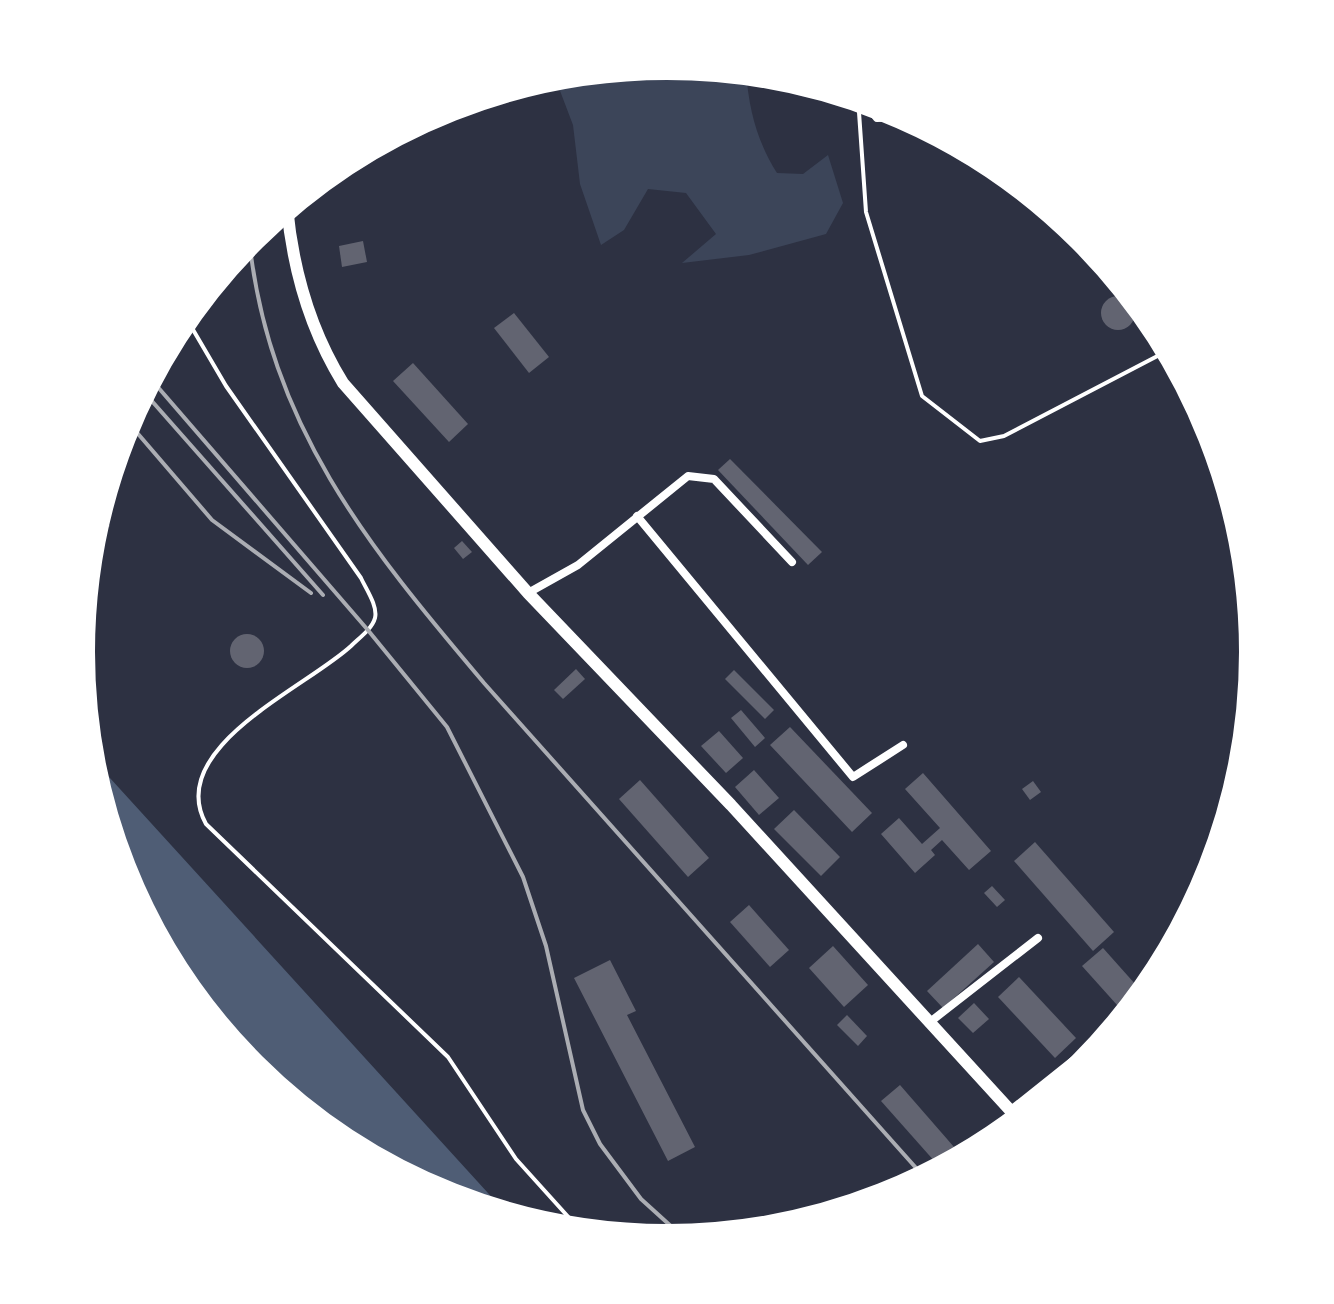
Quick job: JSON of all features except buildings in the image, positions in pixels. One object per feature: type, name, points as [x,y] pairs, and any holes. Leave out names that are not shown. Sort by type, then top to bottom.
[{"type":"main road","points":[[288,221],[302,294],[327,357],[343,383],[528,593],[731,805],[1011,1111]]},
{"type":"street","points":[[528,593],[578,565],[688,476],[702,475],[714,479],[792,562]]},
{"type":"street","points":[[637,516],[853,777],[903,745]]},
{"type":"street","points":[[930,1022],[1038,938]]},
{"type":"lane","points":[[862,112],[866,212],[922,396],[980,441],[1004,436],[1158,356]]},
{"type":"lane","points":[[193,329],[226,386],[361,578],[375,608],[375,619],[344,652],[232,734],[214,753],[202,772],[197,794],[200,814],[206,824],[448,1057],[516,1159],[569,1217]]},
{"type":"shaded area","points":[[667,78],[747,84],[755,125],[777,173],[803,174],[828,155],[843,203],[826,234],[749,255],[682,263],[716,234],[686,193],[648,189],[624,230],[601,245],[580,184],[573,125],[559,88],[629,79]]},
{"type":"shaded area","points":[[106,774],[494,1199],[413,1167],[348,1129],[289,1084],[235,1030],[190,971],[152,906],[123,837]]},
{"type":"railway","points":[[252,256],[260,306],[278,367],[301,425],[330,479],[401,582],[484,683],[917,1169]]},
{"type":"railway","points":[[158,387],[367,629],[447,727],[523,877],[546,946],[583,1110],[600,1144],[641,1199],[671,1226]]},
{"type":"railway","points":[[151,400],[323,595]]},
{"type":"railway","points":[[137,432],[212,520],[311,593]]}]
